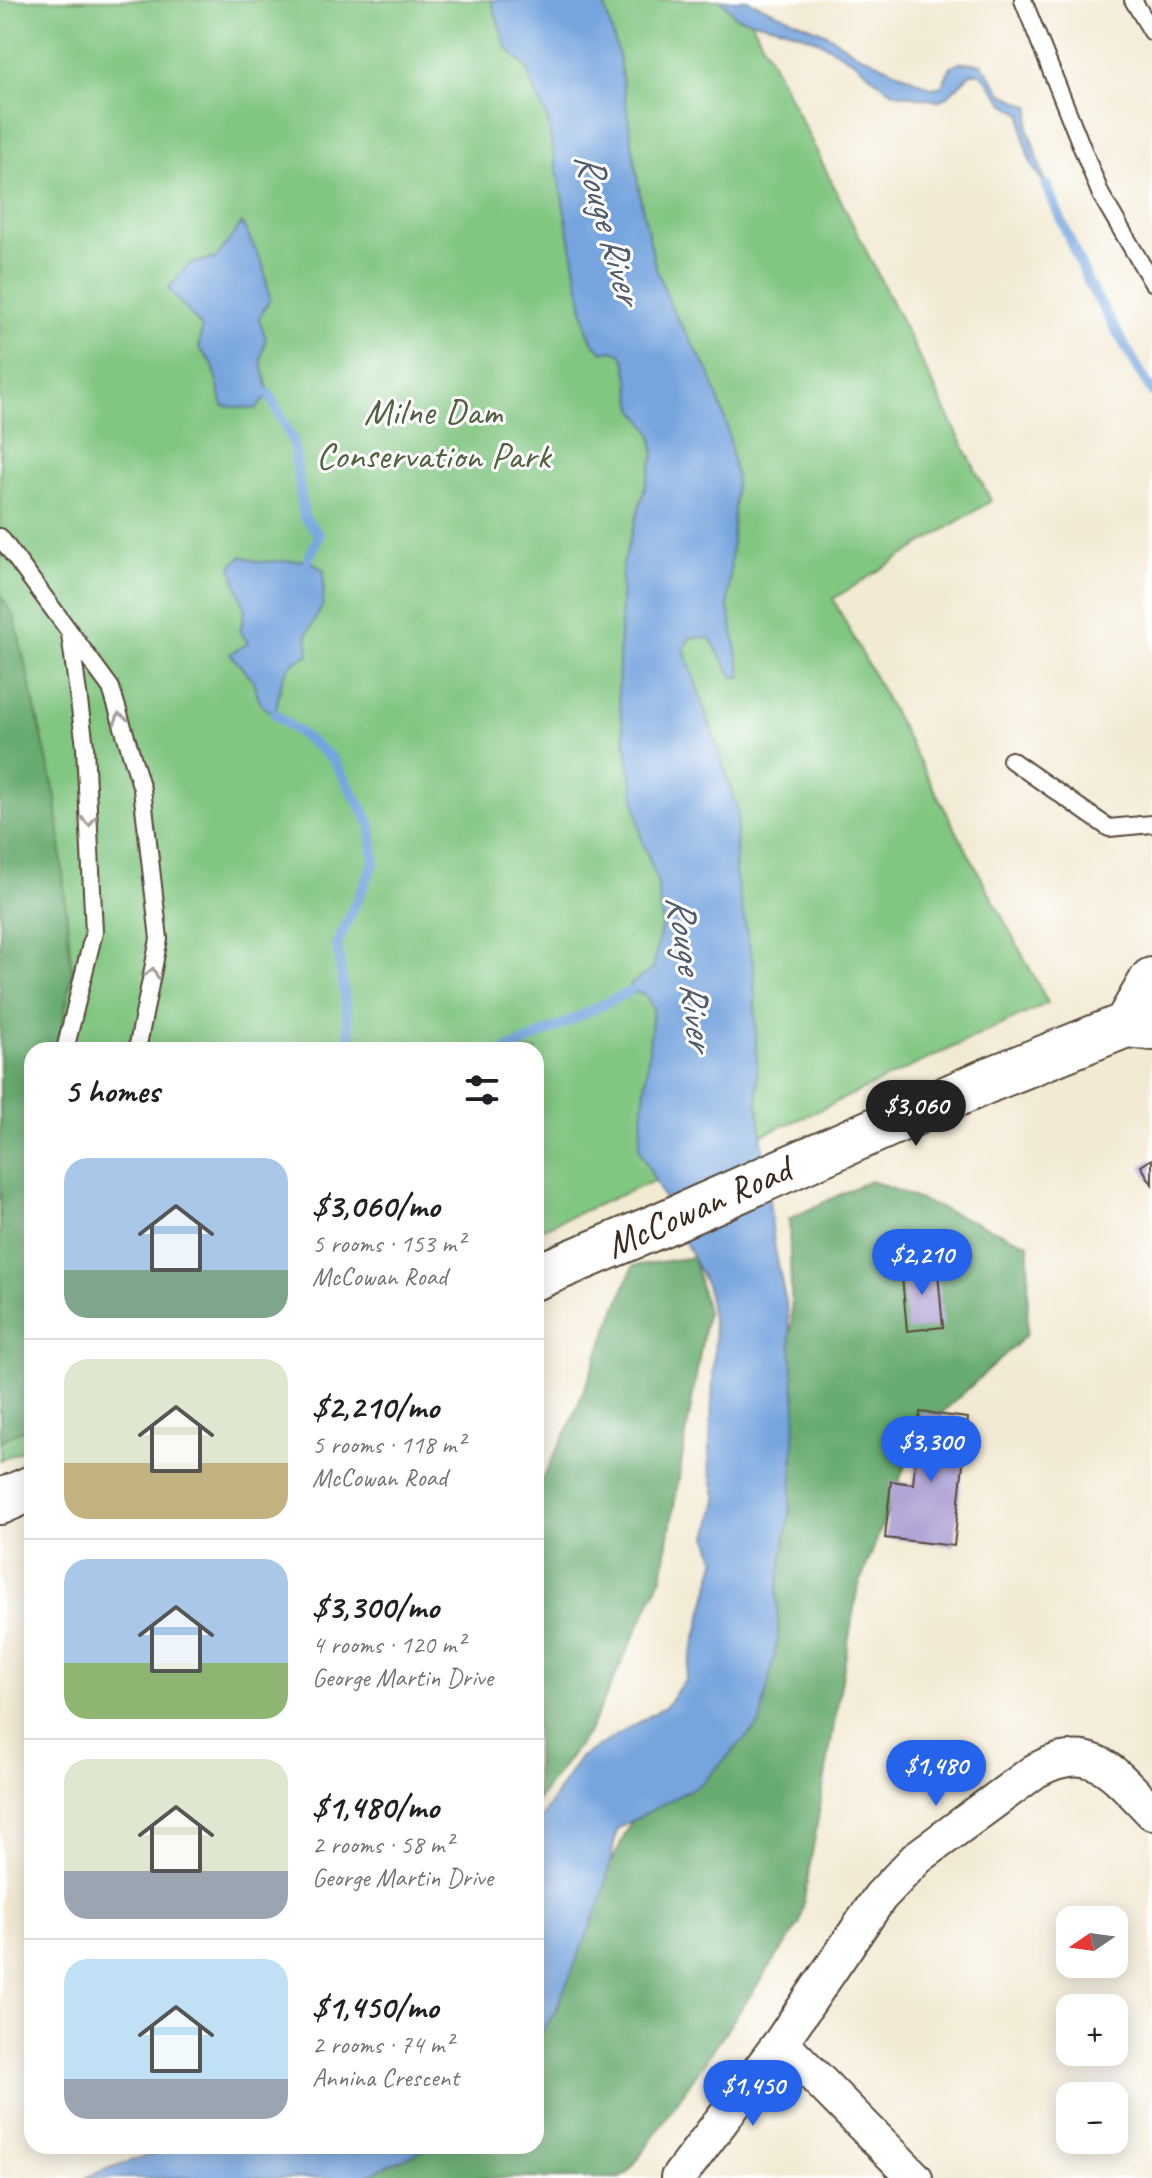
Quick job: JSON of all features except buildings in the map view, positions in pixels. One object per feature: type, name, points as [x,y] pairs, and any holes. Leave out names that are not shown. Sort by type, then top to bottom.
[{"type":"main road","name":"McCowan Road","points":[[544,1274],[989,1080],[1139,1026],[1152,980]]},
{"type":"main road","points":[[0,1502],[24,1492]]},
{"type":"street","points":[[678,2178],[781,2042],[827,1971],[890,1887],[918,1857],[1035,1771],[1053,1761],[1070,1757],[1092,1759],[1109,1767],[1152,1812]]},
{"type":"street","points":[[781,2042],[915,2178]]},
{"type":"lane","points":[[1023,0],[1101,195],[1152,282]]},
{"type":"lane","points":[[1133,0],[1152,32]]},
{"type":"lane","points":[[0,537],[111,688],[142,789],[159,939],[139,1042]]},
{"type":"lane","points":[[67,1042],[94,932],[85,746],[70,632]]},
{"type":"lane","points":[[1011,760],[1109,828],[1152,824]]},
{"type":"green space","name":"Milne Dam Conservation Park","points":[[0,0],[741,0],[991,501],[833,599],[1048,1003],[802,1118],[544,1228],[544,1042],[24,1042],[24,1450],[0,1460]]},
{"type":"green space","points":[[0,595],[14,616],[56,798],[72,974],[59,1042],[24,1042],[24,1429],[0,1441]]},
{"type":"green space","points":[[870,1180],[1029,1244],[1027,1334],[916,1437],[857,1591],[800,1923],[628,2173],[620,2178],[294,2178],[365,2154],[544,2154],[544,1962],[601,1882],[647,1792],[754,1484],[792,1324],[789,1219]]},
{"type":"green space","points":[[693,1257],[707,1312],[662,1577],[589,1731],[544,1791],[544,1475],[570,1425],[633,1266]]},
{"type":"water","name":"Rouge River","points":[[491,0],[603,0],[619,57],[641,202],[656,268],[673,311],[709,372],[727,425],[736,478],[728,606],[742,677],[733,677],[710,638],[691,637],[684,648],[738,810],[735,873],[754,969],[758,1105],[774,1244],[788,1314],[796,1408],[790,1512],[777,1592],[778,1637],[760,1723],[702,1783],[617,1829],[603,1897],[555,2012],[544,2029],[544,1813],[579,1758],[666,1706],[685,1680],[716,1561],[708,1537],[717,1500],[709,1464],[715,1337],[707,1287],[639,1148],[653,1008],[645,994],[629,992],[631,984],[653,969],[662,922],[657,881],[641,837],[618,695],[622,568],[654,455],[652,434],[634,408],[626,363],[621,353],[612,350],[603,352],[593,343],[587,329],[547,118],[528,69],[507,48]]},
{"type":"water","points":[[721,0],[747,0],[827,34],[852,51],[932,88],[942,86],[951,66],[961,62],[982,64],[1003,94],[1031,107],[1028,128],[1046,185],[1034,170],[1027,152],[1022,114],[1004,103],[981,73],[971,73],[948,96],[938,101],[896,93],[855,62],[814,39],[736,17]]},
{"type":"water","points":[[242,223],[263,265],[270,299],[259,318],[266,339],[261,359],[269,394],[256,409],[223,406],[213,365],[199,348],[202,327],[168,289],[189,264],[216,258]]},
{"type":"water","points":[[242,556],[258,562],[308,560],[324,570],[323,605],[307,634],[309,655],[287,670],[280,686],[275,714],[261,705],[252,679],[230,654],[248,643],[240,631],[245,610],[231,566]]},
{"type":"water","points":[[151,2154],[415,2154],[364,2178],[85,2178]]},
{"type":"waterway","points":[[1046,185],[1089,284],[1152,392]]},
{"type":"waterway","points":[[269,394],[293,441],[304,517],[319,535],[308,560]]},
{"type":"waterway","points":[[275,714],[333,759],[371,824],[374,863],[337,944],[351,1042]]},
{"type":"waterway","points":[[525,1042],[629,992]]}]
